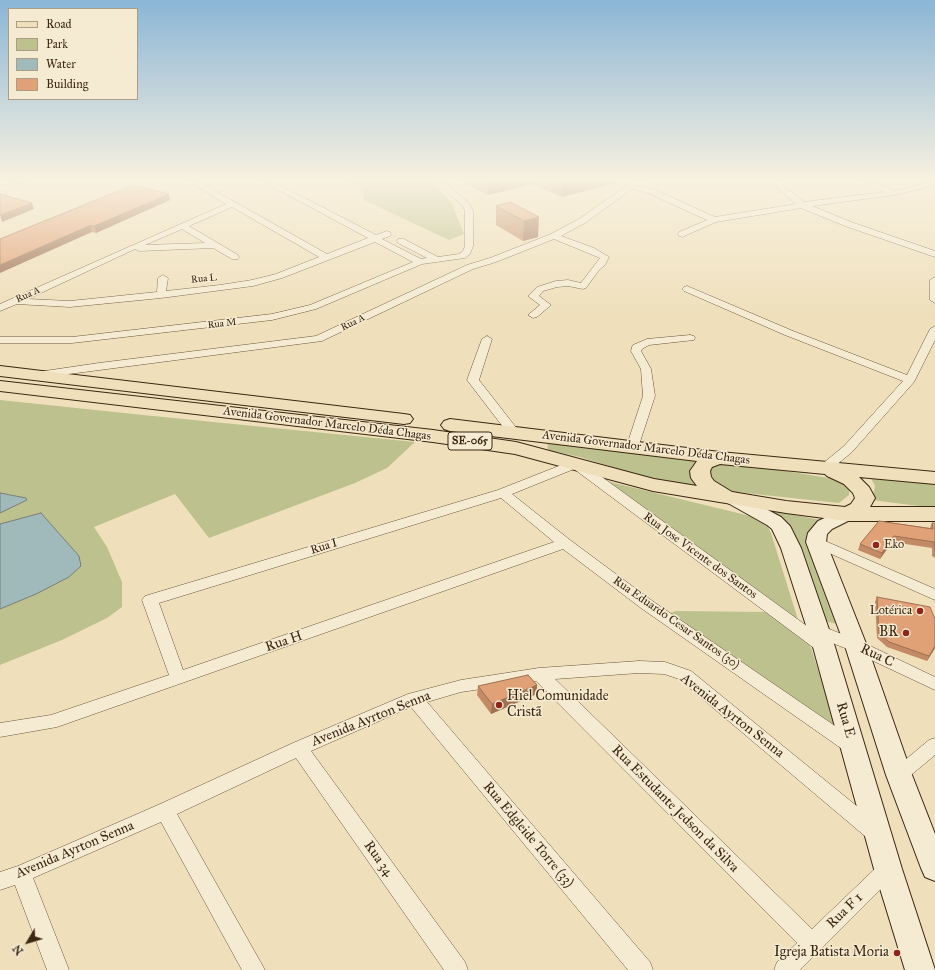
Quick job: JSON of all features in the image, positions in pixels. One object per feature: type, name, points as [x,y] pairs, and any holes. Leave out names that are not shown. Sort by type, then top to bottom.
[{"type":"main road","name":"Avenida Governador Marcelo Déda Chagas","points":[[0,371],[720,458],[825,468],[932,475]]},
{"type":"main road","name":"Avenida Governador Marcelo Déda Chagas","points":[[0,386],[433,436],[525,449],[653,485],[786,507],[847,514],[935,514]]},
{"type":"main road","points":[[720,458],[705,463],[700,471],[701,478],[707,485],[729,497]]},
{"type":"main road","points":[[825,468],[851,480],[862,491],[865,498],[863,503],[858,509],[847,514]]},
{"type":"street","points":[[269,225],[325,257]]},
{"type":"street","points":[[351,225],[420,262]]},
{"type":"street","points":[[470,225],[469,246],[467,252],[462,256],[470,267]]},
{"type":"street","name":"Rua A","points":[[38,376],[99,366],[318,339],[470,267],[493,260],[554,236],[574,225]]},
{"type":"street","points":[[682,234],[702,225]]},
{"type":"street","points":[[852,225],[935,254]]},
{"type":"street","points":[[183,226],[236,257]]},
{"type":"street","name":"Rua A","points":[[0,308],[183,226]]},
{"type":"street","points":[[373,227],[435,259]]},
{"type":"street","name":"Rua L","points":[[16,301],[70,304],[220,288],[260,281],[279,276],[386,234]]},
{"type":"street","points":[[533,315],[546,305],[533,296],[540,290],[556,284],[583,286],[596,268],[602,263],[605,257],[554,236]]},
{"type":"street","points":[[131,248],[216,245]]},
{"type":"street","name":"Rua M","points":[[0,340],[74,340],[228,324],[272,317],[313,307],[420,262],[462,256]]},
{"type":"street","points":[[161,295],[163,278]]},
{"type":"street","points":[[935,280],[935,300]]},
{"type":"street","points":[[687,289],[789,333],[910,380]]},
{"type":"street","points":[[825,468],[848,449],[910,380],[935,329]]},
{"type":"street","points":[[632,448],[649,396],[646,369],[636,351],[637,347],[647,342],[690,338]]},
{"type":"street","points":[[487,339],[473,380],[514,433]]},
{"type":"street","name":"Rua I","points":[[178,678],[150,600],[503,493],[575,464]]},
{"type":"street","name":"Rua Jose Vicente dos Santos","points":[[575,464],[821,639]]},
{"type":"street","name":"Rua Eduardo Cesar Santos (30)","points":[[503,493],[565,543],[646,604],[853,747]]},
{"type":"street","name":"Rua E","points":[[729,497],[767,516],[780,526],[791,548],[821,639],[888,870],[920,970]]},
{"type":"street","points":[[847,514],[825,526],[818,533],[816,542],[856,646],[899,775],[935,868]]},
{"type":"street","points":[[816,542],[935,595]]},
{"type":"street","name":"Rua H","points":[[0,730],[51,722],[565,543]]},
{"type":"street","name":"Rua C","points":[[821,639],[856,646],[935,684]]},
{"type":"street","name":"Avenida Ayrton Senna","points":[[0,881],[21,874],[165,811],[299,748],[414,699],[461,686],[539,674],[639,667],[665,668],[685,675],[878,836]]},
{"type":"street","name":"Rua Estudante Jedson da Silva","points":[[539,674],[812,944]]},
{"type":"street","name":"Rua Edgleide Torre (33)","points":[[414,699],[642,970]]},
{"type":"street","points":[[899,775],[935,745]]},
{"type":"street","name":"Rua 34","points":[[299,748],[457,970]]},
{"type":"street","points":[[165,811],[254,970]]},
{"type":"street","name":"Rua F 1","points":[[785,970],[888,870]]},
{"type":"street","points":[[21,874],[58,970]]},
{"type":"green space","points":[[418,225],[461,225],[464,234],[449,240]]},
{"type":"green space","points":[[0,400],[415,442],[387,468],[355,483],[209,538],[175,494],[94,527],[107,547],[122,582],[122,607],[107,618],[62,640],[0,665]]},
{"type":"green space","points":[[547,440],[700,460],[694,464],[692,473],[707,489],[651,479],[580,457],[548,450]]},
{"type":"green space","points":[[719,463],[779,470],[835,479],[842,482],[849,488],[849,495],[839,503],[726,491],[708,479],[709,464]]},
{"type":"green space","points":[[869,475],[935,482],[935,506],[918,506],[872,500],[875,486]]},
{"type":"green space","points":[[602,480],[750,516],[766,523],[771,533],[799,623]]},
{"type":"green space","points":[[753,507],[826,521],[819,524],[841,625],[821,620],[789,530]]},
{"type":"green space","points":[[676,611],[768,612],[809,642],[837,728],[670,613]]},
{"type":"water","points":[[0,493],[26,498],[27,500],[0,513]]},
{"type":"water","points":[[41,513],[79,556],[81,566],[69,577],[36,594],[0,609],[0,524]]},
{"type":"building","points":[[34,225],[90,225],[0,265],[0,239]]},
{"type":"building","name":"Eko","points":[[879,521],[933,529],[932,523],[935,523],[935,550],[934,542],[894,536],[882,553],[860,544]]},
{"type":"building","name":"BR","points":[[877,597],[930,607],[935,619],[935,646],[929,656],[889,642],[879,633]]},
{"type":"building","points":[[528,675],[537,685],[492,704],[478,686]]},
{"type":"place","name":"Eko","points":[[876,545]]},
{"type":"place","name":"Lotérica","points":[[920,611]]},
{"type":"place","name":"BR","points":[[906,633]]},
{"type":"place","name":"Hiel Comunidade Cristã","points":[[499,705]]},
{"type":"place","name":"Igreja Batista Moria","points":[[897,953]]}]
